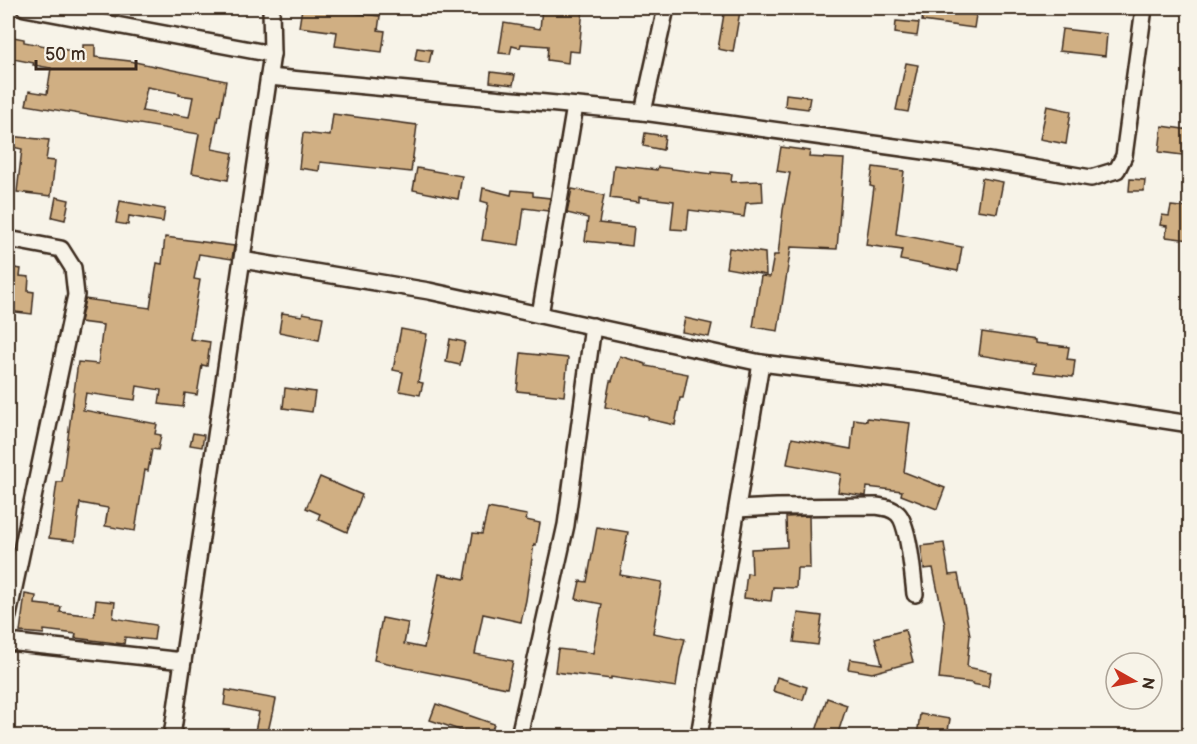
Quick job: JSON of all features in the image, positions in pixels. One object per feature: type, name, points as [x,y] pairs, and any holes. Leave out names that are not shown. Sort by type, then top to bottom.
[{"type":"street","points":[[26,8],[272,54]]},
{"type":"street","points":[[172,736],[272,54],[271,8]]},
{"type":"street","points":[[643,112],[666,8]]},
{"type":"street","points":[[268,77],[643,112],[960,156],[1091,178],[1117,171],[1124,156],[1144,8]]},
{"type":"street","points":[[540,315],[575,106]]},
{"type":"street","points":[[8,239],[61,249],[73,268],[76,295],[8,616]]},
{"type":"street","points":[[242,260],[429,291],[761,363],[922,383],[1190,424]]},
{"type":"street","points":[[519,736],[566,525],[593,326]]},
{"type":"street","points":[[699,736],[761,363]]},
{"type":"street","points":[[737,509],[876,506],[892,510],[899,515],[905,526],[915,594]]},
{"type":"street","points":[[8,642],[183,661]]},
{"type":"building","points":[[302,8],[335,8],[335,11],[380,16],[378,30],[385,31],[382,52],[335,46],[337,32],[299,27]]},
{"type":"building","points":[[542,8],[583,8],[579,52],[569,51],[568,63],[547,60],[548,46],[521,44],[520,48],[512,46],[510,54],[499,53],[504,23],[540,29]]},
{"type":"building","points":[[725,8],[740,11],[733,52],[718,49]]},
{"type":"building","points":[[924,8],[976,15],[974,28],[922,21]]},
{"type":"building","points":[[896,21],[919,23],[917,36],[895,33]]},
{"type":"building","points":[[1062,29],[1107,34],[1105,56],[1059,51]]},
{"type":"building","points":[[8,36],[24,39],[24,42],[83,53],[83,45],[95,45],[95,57],[130,61],[226,81],[212,149],[233,153],[228,180],[192,173],[199,134],[26,105],[29,91],[47,94],[51,68],[8,58]],"holes":[[[147,87],[179,93],[179,95],[193,97],[189,117],[142,111]]]},
{"type":"building","points":[[417,48],[432,50],[429,63],[415,60]]},
{"type":"building","points":[[906,63],[918,65],[908,112],[896,110]]},
{"type":"building","points":[[491,72],[515,75],[513,85],[490,82]]},
{"type":"building","points":[[786,94],[810,97],[808,109],[785,106]]},
{"type":"building","points":[[1047,106],[1071,111],[1066,144],[1040,139]]},
{"type":"building","points":[[333,114],[417,125],[411,172],[320,162],[319,171],[299,168],[303,133],[330,136]]},
{"type":"building","points":[[1162,126],[1190,130],[1190,156],[1159,152]]},
{"type":"building","points":[[645,133],[665,136],[663,150],[643,146]]},
{"type":"building","points":[[8,136],[49,140],[46,160],[55,161],[51,196],[17,192],[22,149],[8,146]]},
{"type":"building","points":[[781,147],[810,151],[809,157],[844,159],[837,249],[791,247],[778,331],[753,327],[761,276],[770,277],[774,255],[778,255],[790,173],[777,171]]},
{"type":"building","points":[[614,165],[732,174],[731,182],[762,181],[763,202],[746,203],[744,217],[689,210],[687,230],[671,229],[674,201],[639,197],[639,202],[610,198]]},
{"type":"building","points":[[873,167],[904,171],[896,234],[962,247],[958,271],[900,260],[902,250],[866,245],[874,187],[870,186]]},
{"type":"building","points":[[417,168],[462,176],[458,199],[413,190]]},
{"type":"building","points":[[982,178],[1003,182],[997,213],[977,210]]},
{"type":"building","points":[[1130,179],[1145,180],[1144,191],[1129,191]]},
{"type":"building","points":[[483,188],[511,195],[512,190],[533,192],[533,196],[550,198],[548,211],[524,208],[519,245],[482,240],[488,203],[481,201]]},
{"type":"building","points":[[572,189],[604,195],[599,223],[634,227],[632,246],[585,241],[588,218],[567,213]]},
{"type":"building","points":[[56,197],[69,200],[65,220],[52,217]]},
{"type":"building","points":[[120,201],[165,209],[163,222],[129,216],[128,225],[116,223]]},
{"type":"building","points":[[1171,206],[1190,208],[1190,240],[1166,237],[1167,226],[1160,225],[1162,215],[1169,216]]},
{"type":"building","points":[[165,237],[234,246],[232,259],[199,254],[194,279],[200,280],[190,339],[210,342],[207,366],[202,365],[197,395],[185,393],[183,407],[159,404],[161,390],[137,386],[135,400],[86,393],[83,410],[157,424],[155,434],[161,435],[158,450],[152,449],[148,471],[145,470],[135,531],[105,526],[108,508],[80,503],[75,541],[49,538],[57,482],[62,482],[78,362],[98,364],[103,325],[80,322],[85,299],[150,308],[157,263],[162,264]]},
{"type":"building","points":[[729,248],[765,253],[766,275],[726,268]]},
{"type":"building","points":[[8,267],[21,269],[20,276],[29,277],[28,291],[34,292],[32,314],[8,311]]},
{"type":"building","points":[[282,313],[302,316],[303,313],[323,317],[319,340],[279,332]]},
{"type":"building","points":[[685,318],[712,324],[709,337],[682,332]]},
{"type":"building","points":[[401,329],[427,334],[418,382],[423,383],[420,395],[399,391],[403,372],[393,370]]},
{"type":"building","points":[[982,332],[1035,340],[1035,343],[1069,347],[1067,359],[1075,360],[1073,377],[1034,372],[1035,364],[979,355]]},
{"type":"building","points":[[450,339],[465,342],[460,365],[446,362]]},
{"type":"building","points":[[521,353],[568,358],[564,396],[517,391]]},
{"type":"building","points":[[620,356],[646,364],[646,366],[688,374],[683,398],[680,398],[675,425],[605,407],[610,381],[612,381]]},
{"type":"building","points":[[285,388],[315,392],[312,412],[283,408]]},
{"type":"building","points":[[867,418],[910,423],[904,472],[945,488],[937,509],[901,495],[902,491],[867,487],[866,496],[838,492],[841,474],[787,464],[792,438],[851,449],[854,419],[867,421]]},
{"type":"building","points":[[193,433],[204,435],[202,447],[190,445]]},
{"type":"building","points":[[320,477],[362,495],[347,532],[318,519],[320,514],[306,508]]},
{"type":"building","points":[[488,508],[527,515],[526,520],[540,523],[536,545],[534,544],[521,622],[483,614],[475,654],[513,661],[507,688],[374,660],[382,618],[408,623],[404,644],[424,648],[439,574],[465,579],[473,533],[482,534]]},
{"type":"building","points":[[809,516],[810,568],[797,568],[796,588],[773,587],[771,601],[744,598],[747,573],[752,574],[751,549],[787,547],[786,517]]},
{"type":"building","points":[[597,527],[628,532],[620,575],[662,582],[653,633],[685,639],[676,687],[611,677],[611,679],[555,672],[558,649],[593,653],[602,604],[576,599],[580,581],[587,582]]},
{"type":"building","points":[[944,543],[949,575],[958,574],[970,635],[967,667],[991,672],[988,687],[939,679],[945,625],[933,568],[924,569],[921,546]]},
{"type":"building","points":[[25,594],[36,596],[35,604],[61,607],[60,612],[94,616],[96,600],[115,602],[113,618],[156,625],[154,640],[125,637],[124,644],[75,638],[76,634],[44,630],[44,634],[20,632]]},
{"type":"building","points":[[798,613],[822,616],[818,645],[794,642]]},
{"type":"building","points":[[905,630],[913,662],[872,673],[848,669],[850,659],[882,664],[875,638]]},
{"type":"building","points":[[777,677],[807,687],[803,700],[773,691]]},
{"type":"building","points":[[226,690],[276,699],[267,736],[254,736],[259,712],[224,705]]},
{"type":"building","points":[[827,698],[847,705],[837,736],[816,731]]},
{"type":"building","points":[[436,704],[494,724],[490,736],[477,736],[430,720]]},
{"type":"building","points":[[920,714],[950,719],[947,736],[917,736]]}]
